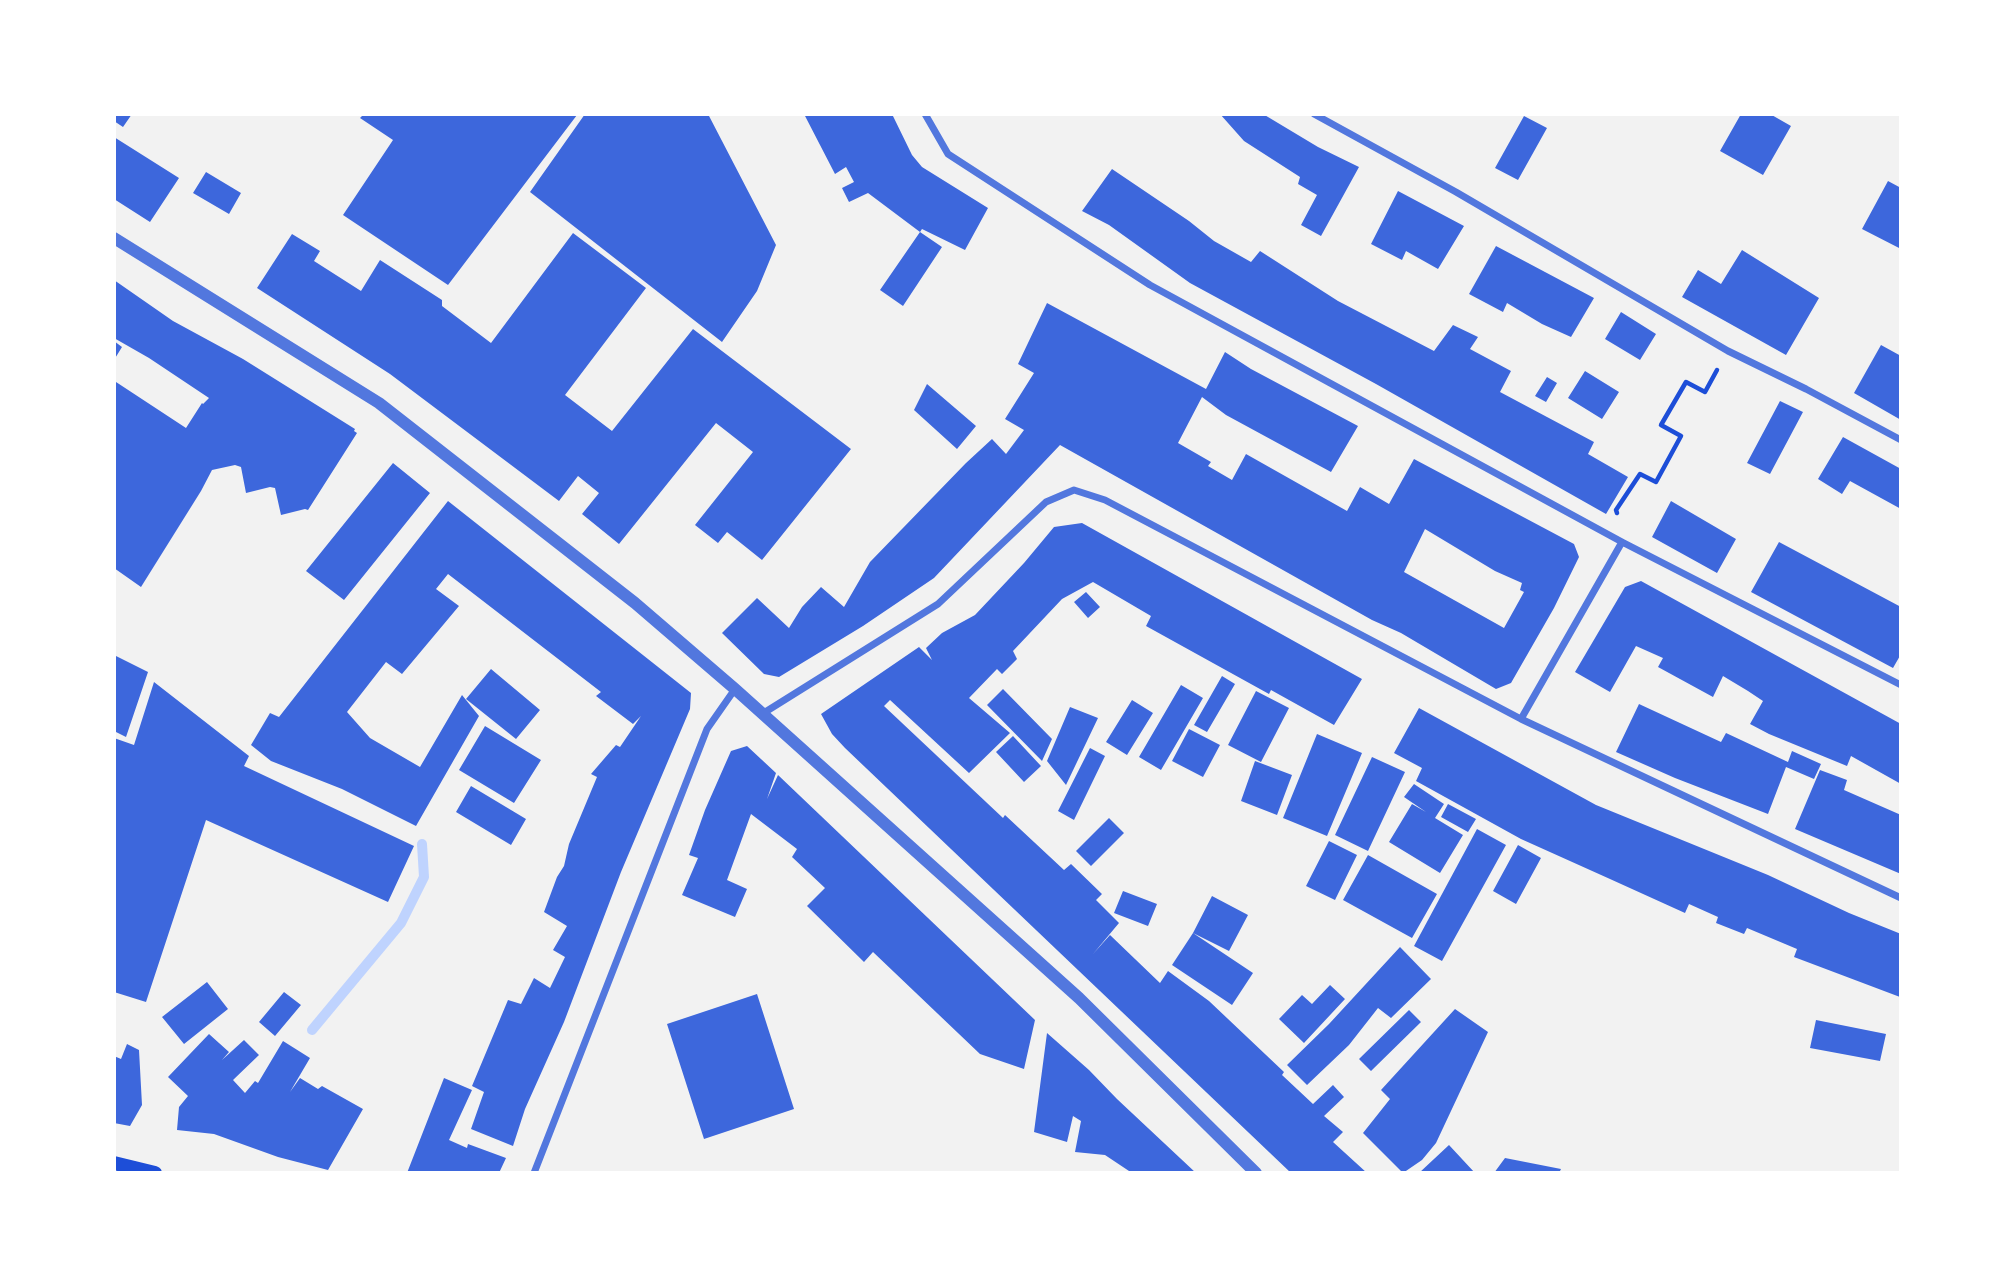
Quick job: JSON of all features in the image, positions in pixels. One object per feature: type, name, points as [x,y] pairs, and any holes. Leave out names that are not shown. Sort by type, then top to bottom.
[{"type":"main road","points":[[114,1163],[155,1173]]},
{"type":"street","points":[[925,114],[948,154],[1150,285],[1622,542],[1901,685]]},
{"type":"street","points":[[1314,114],[1457,192],[1728,352],[1806,389],[1901,440]]},
{"type":"street","points":[[114,238],[379,404],[635,603],[1079,998],[1256,1173]]},
{"type":"street","points":[[761,714],[938,604],[1046,502],[1074,490],[1105,500],[1521,719],[1901,898]]},
{"type":"street","points":[[1521,719],[1622,542]]},
{"type":"street","points":[[534,1173],[707,729],[735,690]]},
{"type":"path","points":[[1622,542],[1616,510],[1640,474],[1656,482],[1681,436],[1661,425],[1686,382],[1705,392],[1728,352]]},
{"type":"building","points":[[114,114],[132,114],[123,127],[114,121]]},
{"type":"building","points":[[364,114],[577,115],[448,285],[343,215],[393,140],[360,118]]},
{"type":"building","points":[[585,114],[708,114],[776,245],[757,291],[722,342],[530,192]]},
{"type":"building","points":[[804,114],[892,114],[912,155],[922,167],[988,208],[965,250],[922,229],[920,232],[868,193],[849,202],[842,188],[854,182],[846,167],[835,174]]},
{"type":"building","points":[[1220,114],[1263,114],[1318,147],[1359,167],[1321,236],[1301,225],[1317,195],[1298,184],[1300,177],[1244,141]]},
{"type":"building","points":[[1741,114],[1770,114],[1791,126],[1763,175],[1720,151]]},
{"type":"building","points":[[1524,116],[1547,128],[1518,180],[1495,168]]},
{"type":"building","points":[[114,137],[179,178],[150,222],[114,199]]},
{"type":"building","points":[[1112,169],[1214,241],[1251,262],[1260,251],[1338,301],[1434,351],[1453,325],[1478,337],[1470,349],[1511,371],[1500,392],[1594,442],[1588,454],[1628,477],[1606,514],[1190,283],[1109,225],[1082,211]]},
{"type":"building","points":[[206,172],[241,193],[229,214],[193,193]]},
{"type":"building","points":[[1888,181],[1901,188],[1901,249],[1862,229]]},
{"type":"building","points":[[1398,191],[1464,226],[1438,269],[1406,251],[1402,260],[1371,244]]},
{"type":"building","points":[[920,232],[942,247],[903,306],[880,290]]},
{"type":"building","points":[[573,233],[646,288],[565,395],[612,431],[693,329],[851,449],[762,560],[727,532],[718,543],[695,525],[753,452],[716,423],[619,544],[582,514],[599,493],[578,476],[559,501],[390,374],[257,288],[292,234],[320,251],[314,261],[361,291],[380,260],[442,300],[442,306],[491,343]]},
{"type":"building","points":[[1496,246],[1594,298],[1571,337],[1542,324],[1507,303],[1503,312],[1469,294]]},
{"type":"building","points":[[1742,250],[1819,298],[1786,355],[1682,297],[1698,270],[1721,284]]},
{"type":"building","points":[[114,280],[173,321],[243,359],[355,429],[357,433],[308,510],[281,515],[275,488],[246,493],[241,467],[235,465],[212,470],[141,587],[114,568],[114,386],[116,382],[186,428],[202,403],[209,398],[114,338]]},
{"type":"building","points":[[1047,303],[1206,389],[1225,352],[1251,369],[1358,426],[1331,472],[1226,415],[1202,397],[1178,443],[1211,462],[1208,466],[1232,480],[1246,454],[1347,511],[1360,487],[1389,504],[1414,459],[1574,544],[1579,557],[1554,608],[1511,683],[1496,689],[1401,633],[1372,620],[1060,445],[934,578],[863,626],[779,677],[764,674],[722,633],[757,598],[789,628],[802,607],[821,587],[844,607],[870,562],[966,463],[992,439],[1006,454],[1024,430],[1005,419],[1034,373],[1018,364]],"holes":[[[1425,529],[1495,571],[1522,583],[1520,590],[1524,592],[1504,628],[1404,572]]]},
{"type":"building","points":[[1621,312],[1656,334],[1640,360],[1605,339]]},
{"type":"building","points":[[114,341],[122,347],[114,360]]},
{"type":"building","points":[[1881,345],[1901,356],[1901,420],[1854,393]]},
{"type":"building","points":[[1585,371],[1619,392],[1602,419],[1568,398]]},
{"type":"building","points":[[1547,377],[1557,383],[1546,402],[1535,396]]},
{"type":"building","points":[[927,384],[976,426],[957,449],[914,410]]},
{"type":"building","points":[[1780,401],[1803,412],[1770,474],[1747,463]]},
{"type":"building","points":[[1843,437],[1901,469],[1901,509],[1850,481],[1842,494],[1818,479]]},
{"type":"building","points":[[393,463],[430,493],[344,600],[306,571]]},
{"type":"building","points":[[448,501],[691,693],[690,709],[621,872],[564,1022],[525,1109],[513,1146],[471,1129],[484,1092],[472,1086],[508,1000],[521,1004],[534,978],[550,988],[565,957],[553,950],[567,926],[544,912],[597,777],[591,774],[616,745],[620,747],[641,716],[633,724],[596,696],[601,692],[448,574],[436,589],[459,606],[402,674],[386,662],[347,712],[370,738],[420,767],[462,695],[479,716],[416,826],[342,789],[271,761],[251,745],[270,713],[279,717]]},
{"type":"building","points":[[1671,501],[1736,539],[1717,573],[1652,537]]},
{"type":"building","points":[[1082,523],[1362,679],[1334,725],[1271,690],[1269,694],[1146,626],[1151,616],[1093,582],[1062,599],[1013,651],[1017,659],[1002,674],[997,669],[969,698],[1010,733],[969,773],[890,700],[884,706],[1003,818],[1005,815],[1064,870],[1071,864],[1102,894],[1096,900],[1119,923],[1093,954],[1110,935],[1160,983],[1168,971],[1209,1001],[1284,1072],[1282,1075],[1313,1104],[1333,1085],[1344,1097],[1324,1116],[1343,1132],[1333,1142],[1367,1173],[1291,1173],[845,748],[832,734],[821,714],[919,647],[932,660],[926,648],[942,633],[975,615],[1054,527]]},
{"type":"building","points":[[1779,542],[1901,607],[1901,654],[1893,668],[1751,592]]},
{"type":"building","points":[[1641,581],[1901,724],[1901,784],[1851,756],[1847,766],[1769,734],[1750,724],[1763,701],[1748,691],[1723,676],[1713,697],[1658,667],[1663,658],[1636,646],[1610,692],[1575,672],[1625,587]]},
{"type":"building","points":[[1086,592],[1100,607],[1088,618],[1074,602]]},
{"type":"building","points":[[114,655],[148,672],[126,737],[114,731]]},
{"type":"building","points":[[491,669],[540,710],[516,739],[466,699]]},
{"type":"building","points":[[1222,676],[1235,684],[1207,732],[1194,725]]},
{"type":"building","points":[[154,682],[249,756],[244,766],[414,846],[388,902],[206,820],[146,1002],[114,992],[114,738],[134,745]]},
{"type":"building","points":[[1181,685],[1203,698],[1161,770],[1139,757]]},
{"type":"building","points":[[1003,689],[1052,739],[1042,761],[987,705]]},
{"type":"building","points":[[1256,691],[1289,708],[1261,762],[1228,745]]},
{"type":"building","points":[[1132,700],[1153,713],[1127,755],[1106,742]]},
{"type":"building","points":[[1639,704],[1721,742],[1726,733],[1788,762],[1792,751],[1821,764],[1814,779],[1786,767],[1768,814],[1616,752]]},
{"type":"building","points":[[1070,707],[1098,718],[1066,785],[1047,761]]},
{"type":"building","points":[[1419,708],[1596,805],[1768,875],[1901,934],[1900,997],[1794,957],[1797,949],[1747,928],[1744,934],[1716,923],[1718,917],[1689,904],[1685,913],[1521,839],[1416,781],[1422,768],[1394,753]]},
{"type":"building","points":[[485,726],[541,760],[514,803],[459,770]]},
{"type":"building","points":[[1189,729],[1220,745],[1203,777],[1172,761]]},
{"type":"building","points":[[1317,734],[1362,753],[1327,836],[1283,818]]},
{"type":"building","points":[[1013,736],[1041,766],[1024,782],[996,752]]},
{"type":"building","points":[[747,746],[776,773],[767,799],[778,775],[1035,1020],[1024,1069],[980,1054],[873,952],[864,962],[807,906],[825,888],[792,857],[797,849],[751,814],[727,880],[747,889],[735,917],[682,895],[698,858],[689,855],[705,810],[731,751]]},
{"type":"building","points":[[1090,748],[1105,756],[1074,820],[1058,811]]},
{"type":"building","points":[[1372,757],[1405,772],[1368,851],[1335,835]]},
{"type":"building","points":[[1255,761],[1292,775],[1277,815],[1241,801]]},
{"type":"building","points":[[1820,770],[1847,780],[1844,790],[1901,815],[1901,874],[1795,829]]},
{"type":"building","points":[[1414,784],[1444,804],[1435,818],[1463,835],[1440,873],[1389,842],[1412,804],[1426,812],[1404,797]]},
{"type":"building","points":[[471,786],[526,819],[511,845],[456,812]]},
{"type":"building","points":[[1448,804],[1476,819],[1468,832],[1441,817]]},
{"type":"building","points":[[1109,818],[1124,833],[1091,866],[1076,851]]},
{"type":"building","points":[[1477,829],[1506,845],[1442,961],[1414,946]]},
{"type":"building","points":[[1329,841],[1357,855],[1335,900],[1306,886]]},
{"type":"building","points":[[1518,845],[1541,858],[1516,904],[1493,891]]},
{"type":"building","points":[[1368,855],[1437,894],[1412,938],[1343,900]]},
{"type":"building","points":[[1123,891],[1157,904],[1148,926],[1114,913]]},
{"type":"building","points":[[1212,896],[1248,915],[1229,951],[1193,933]]},
{"type":"building","points":[[1193,933],[1253,973],[1232,1005],[1172,965]]},
{"type":"building","points":[[1400,947],[1431,979],[1391,1018],[1378,1008],[1349,1045],[1307,1085],[1287,1065]]},
{"type":"building","points":[[207,982],[228,1009],[184,1044],[162,1017]]},
{"type":"building","points":[[1330,985],[1345,999],[1304,1043],[1279,1019],[1302,995],[1312,1004]]},
{"type":"building","points":[[284,992],[301,1005],[275,1036],[259,1022]]},
{"type":"building","points":[[757,994],[794,1109],[704,1139],[667,1024]]},
{"type":"building","points":[[1455,1009],[1488,1032],[1436,1143],[1422,1160],[1403,1173],[1363,1133],[1390,1099],[1381,1090]]},
{"type":"building","points":[[1409,1010],[1421,1022],[1371,1071],[1359,1059]]},
{"type":"building","points":[[1816,1020],[1886,1034],[1880,1061],[1810,1048]]},
{"type":"building","points":[[1047,1033],[1196,1173],[1132,1173],[1105,1155],[1075,1152],[1081,1121],[1073,1116],[1067,1142],[1034,1132]]},
{"type":"building","points":[[209,1034],[229,1052],[222,1060],[244,1040],[259,1055],[233,1080],[245,1093],[255,1081],[258,1083],[283,1041],[310,1058],[290,1092],[300,1078],[318,1089],[322,1086],[363,1109],[328,1170],[278,1157],[214,1134],[177,1130],[179,1107],[188,1096],[168,1077]]},
{"type":"building","points":[[127,1044],[139,1050],[142,1105],[130,1126],[114,1123],[114,1056],[121,1059]]},
{"type":"building","points":[[444,1078],[472,1090],[449,1140],[467,1148],[468,1144],[506,1158],[499,1173],[407,1173]]},
{"type":"building","points":[[1449,1145],[1475,1173],[1419,1173]]},
{"type":"building","points":[[1505,1158],[1561,1169],[1559,1173],[1494,1173]]},
{"type":"waterway","points":[[312,1030],[401,923],[424,877],[422,844]]}]
